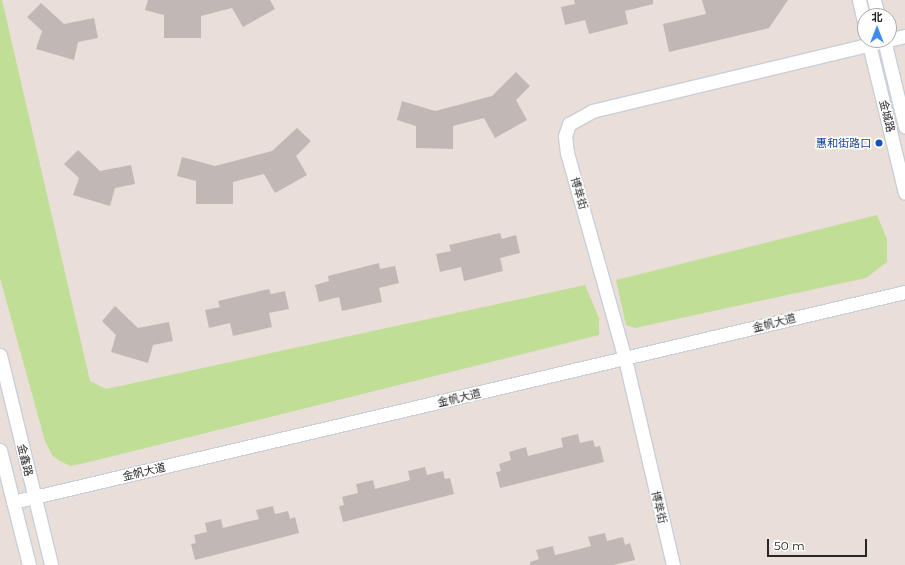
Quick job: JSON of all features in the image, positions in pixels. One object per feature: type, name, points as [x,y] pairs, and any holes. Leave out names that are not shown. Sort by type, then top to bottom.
[{"type":"street","name":"博萃街","points":[[673,565],[625,359],[567,153],[565,136],[569,124],[592,111],[857,45]]},
{"type":"street","name":"金城路","points":[[870,48],[905,192]]},
{"type":"street","name":"金城路","points":[[886,48],[905,127]]},
{"type":"street","name":"金帆大道","points":[[13,502],[905,292]]},
{"type":"street","name":"金鑫路","points":[[0,355],[51,565]]},
{"type":"street","name":"金鑫路","points":[[0,450],[29,565]]},
{"type":"green space","points":[[0,0],[2,0],[90,381],[106,389],[585,285],[599,318],[599,335],[81,464],[70,466],[60,461],[52,455],[45,441],[0,278]]},
{"type":"green space","points":[[877,215],[887,239],[887,262],[866,278],[635,328],[626,325],[616,280]]},
{"type":"building","points":[[148,0],[270,0],[275,9],[243,27],[232,8],[201,16],[201,38],[164,38],[164,15],[145,10]]},
{"type":"building","points":[[574,0],[653,0],[653,4],[625,11],[628,24],[589,34],[585,20],[565,25],[561,7],[575,4]]},
{"type":"building","points":[[702,0],[788,0],[769,28],[669,52],[663,24],[706,14]]},
{"type":"building","points":[[41,3],[64,24],[94,18],[98,38],[78,42],[74,60],[36,49],[42,31],[27,17]]},
{"type":"building","points":[[516,72],[530,86],[516,100],[527,120],[495,138],[484,118],[453,126],[453,149],[416,148],[416,126],[397,120],[402,101],[435,111],[492,96]]},
{"type":"building","points":[[297,128],[311,141],[296,156],[307,175],[275,193],[264,174],[233,182],[233,204],[196,204],[196,181],[177,176],[182,157],[215,166],[272,151]]},
{"type":"building","points":[[78,150],[100,171],[131,165],[135,184],[115,188],[110,206],[73,195],[79,178],[64,164]]},
{"type":"building","points":[[500,233],[502,239],[516,235],[520,253],[500,258],[503,271],[464,281],[461,267],[440,272],[436,254],[451,251],[449,245]]},
{"type":"building","points":[[379,263],[380,269],[395,266],[399,283],[379,288],[382,302],[342,311],[339,297],[319,302],[315,285],[329,281],[328,276]]},
{"type":"building","points":[[269,289],[271,294],[285,291],[289,309],[269,313],[272,327],[233,336],[230,323],[209,328],[205,310],[220,307],[218,301]]},
{"type":"building","points":[[115,306],[138,328],[169,322],[173,341],[153,345],[148,363],[111,352],[116,335],[102,321]]},
{"type":"building","points":[[578,434],[580,443],[593,440],[595,447],[600,446],[604,462],[500,488],[496,472],[501,471],[499,464],[511,460],[509,452],[526,447],[528,456],[563,447],[561,438]]},
{"type":"building","points":[[425,467],[427,475],[443,471],[445,479],[450,478],[454,494],[343,522],[339,506],[344,505],[342,497],[358,493],[356,484],[373,480],[375,489],[410,480],[408,471]]},
{"type":"building","points":[[273,506],[275,514],[288,511],[290,519],[295,517],[299,533],[195,560],[191,544],[196,543],[194,535],[207,532],[205,523],[221,519],[223,528],[259,519],[256,510]]},
{"type":"building","points":[[605,533],[607,541],[623,537],[625,545],[630,543],[635,560],[613,565],[530,565],[530,562],[539,559],[536,550],[553,546],[555,555],[568,552],[591,546],[588,537]]},
{"type":"place","name":"惠和街路口","points":[[879,143]]}]
